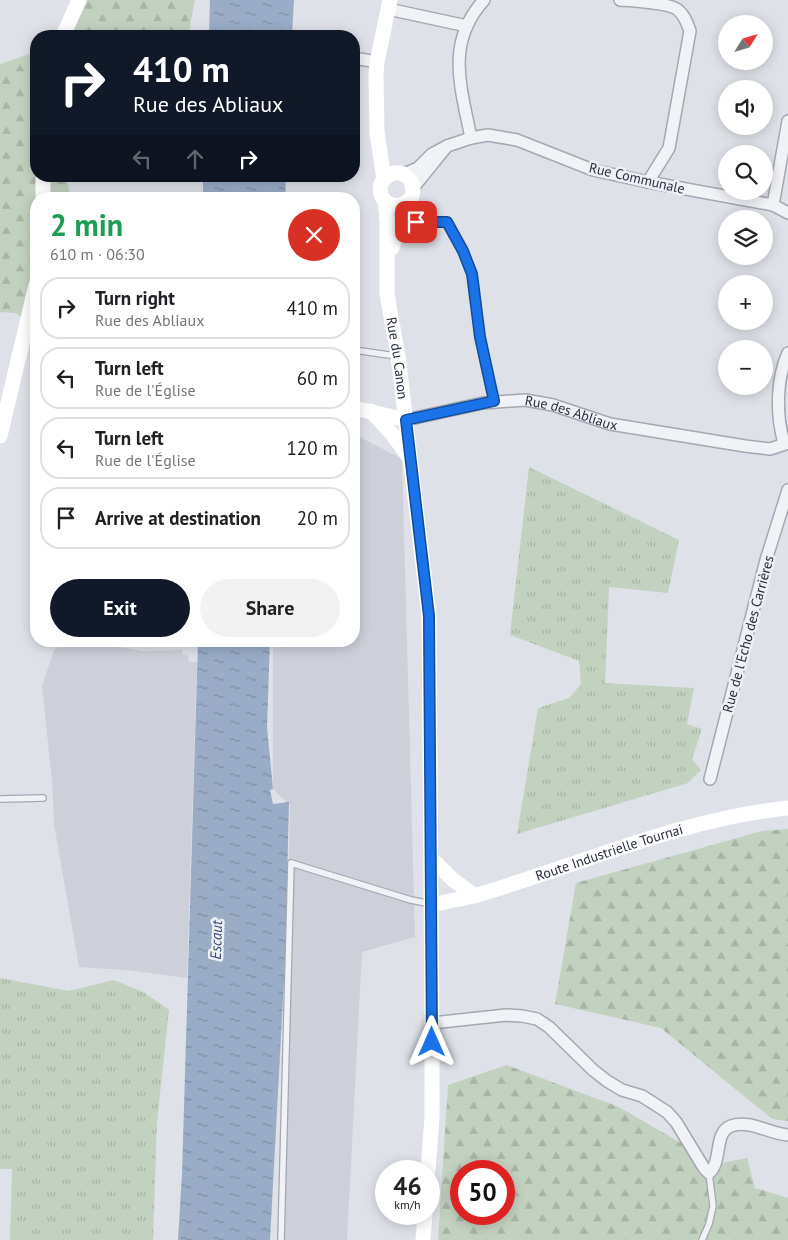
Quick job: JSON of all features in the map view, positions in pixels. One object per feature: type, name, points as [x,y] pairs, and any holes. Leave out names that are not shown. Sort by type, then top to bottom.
[{"type":"main road","points":[[66,30],[79,0]]},
{"type":"main road","points":[[388,262],[412,194],[410,180],[395,175],[377,133],[377,62],[389,5]]},
{"type":"main road","points":[[395,175],[380,188],[385,201],[391,205],[398,206],[405,204],[412,194]]},
{"type":"main road","points":[[385,201],[388,262]]},
{"type":"main road","name":"Rue du Canon","points":[[388,262],[387,294],[398,356],[412,461],[429,616],[432,859],[432,1117],[429,1160]]},
{"type":"main road","points":[[0,436],[30,339]]},
{"type":"main road","name":"Rue des Abliaux","points":[[360,409],[406,420]]},
{"type":"main road","points":[[371,411],[393,435],[412,461]]},
{"type":"main road","name":"Route Industrielle Tournai","points":[[432,905],[475,896],[696,824],[763,810],[788,808]]},
{"type":"main road","points":[[432,859],[452,879],[475,896]]},
{"type":"main road","points":[[423,1240],[424,1225]]},
{"type":"street","points":[[471,138],[458,73],[461,40],[474,12],[484,0]]},
{"type":"street","points":[[620,0],[677,8],[686,19],[690,31],[669,148],[648,182]]},
{"type":"street","points":[[389,5],[467,26]]},
{"type":"street","points":[[360,59],[377,62]]},
{"type":"street","points":[[773,205],[788,121]]},
{"type":"street","name":"Rue Communale","points":[[395,175],[418,168],[432,154],[447,146],[471,138],[488,135],[517,140],[593,170],[773,205],[788,213]]},
{"type":"street","points":[[412,194],[447,146]]},
{"type":"street","points":[[786,443],[780,432],[778,405],[780,380],[788,353]]},
{"type":"street","name":"Rue des Abliaux","points":[[406,420],[494,401],[525,400],[554,405],[610,424],[770,449],[786,443]]},
{"type":"street","name":"Rue de l'Echo des Carrières","points":[[710,779],[766,560],[788,490]]},
{"type":"street","points":[[432,1023],[506,1016],[522,1016],[537,1019],[549,1027],[607,1081],[622,1090],[642,1096],[667,1112],[676,1122],[704,1168],[710,1173],[714,1169],[722,1133],[728,1126],[737,1124],[788,1135]]},
{"type":"lane","points":[[401,221],[447,222],[463,251],[472,274],[480,337],[494,401]]},
{"type":"lane","points":[[360,351],[398,356]]},
{"type":"lane","points":[[0,799],[43,798]]},
{"type":"lane","points":[[281,1240],[291,863],[432,905]]},
{"type":"lane","points":[[702,1240],[709,1224],[713,1206],[710,1173]]},
{"type":"shaded area","points":[[360,437],[402,459],[415,937],[362,952],[347,1240],[281,1240],[290,805],[273,789],[273,647],[360,647]]},
{"type":"shaded area","points":[[58,647],[119,647],[142,651],[182,650],[183,655],[188,655],[189,662],[197,662],[187,978],[127,970],[79,967],[54,824],[52,781],[42,686],[54,650]]},
{"type":"green space","points":[[79,0],[195,0],[189,30],[66,30]]},
{"type":"green space","points":[[30,54],[30,182],[67,182],[69,192],[30,192],[30,320],[15,313],[0,312],[0,64]]},
{"type":"green space","points":[[529,467],[679,540],[668,593],[609,587],[605,683],[694,688],[687,724],[702,729],[692,759],[701,770],[688,783],[517,834],[538,708],[569,698],[581,684],[579,661],[510,635]]},
{"type":"green space","points":[[788,829],[788,1121],[772,1119],[661,1028],[555,1004],[576,883],[762,831]]},
{"type":"green space","points":[[0,978],[69,991],[114,980],[145,993],[169,1010],[157,1122],[153,1240],[10,1240],[12,1169],[0,1169]]},
{"type":"green space","points":[[507,1065],[619,1107],[693,1150],[709,1173],[722,1163],[747,1158],[755,1188],[788,1198],[788,1240],[438,1240],[448,1085]]},
{"type":"water","points":[[210,0],[294,0],[292,30],[209,30]]},
{"type":"water","points":[[203,182],[286,182],[285,192],[203,192]]},
{"type":"water","name":"Escaut","points":[[198,647],[270,647],[267,727],[273,789],[270,790],[273,804],[289,802],[285,962],[270,1240],[178,1240],[182,1174]]},
{"type":"route","points":[[416,222],[447,222],[463,251],[472,274],[480,337],[494,401],[406,420],[429,616],[432,1042]]}]
